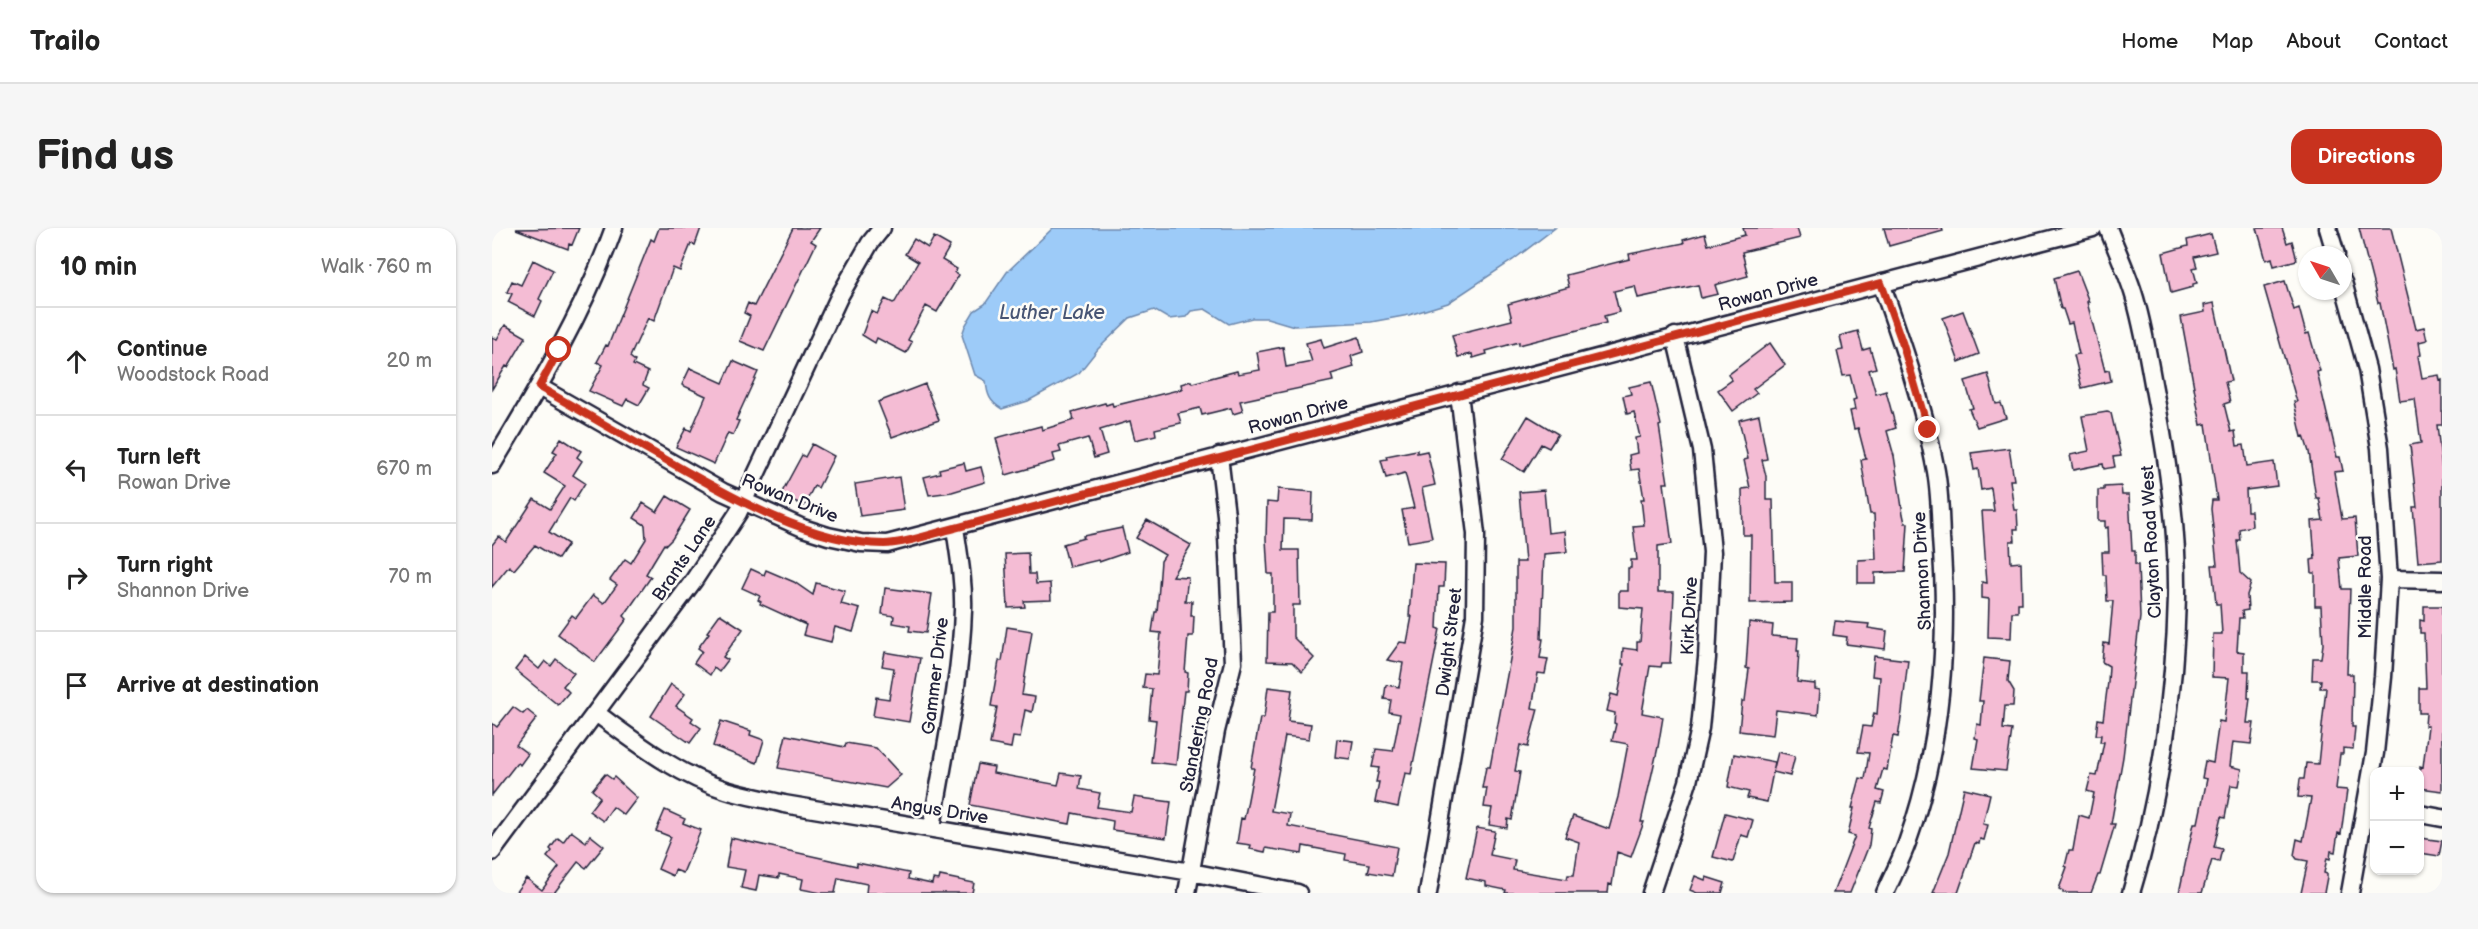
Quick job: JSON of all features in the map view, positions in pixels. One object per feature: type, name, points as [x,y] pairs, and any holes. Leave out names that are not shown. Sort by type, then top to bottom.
[{"type":"street","points":[[492,465],[564,340],[604,257],[614,228]]},
{"type":"street","name":"Brants Lane","points":[[492,852],[694,580],[744,501],[839,297],[882,228]]},
{"type":"street","name":"Rowan Drive","points":[[539,387],[723,492],[811,531],[861,543],[887,544],[2093,228]]},
{"type":"street","name":"Clayton Road West","points":[[2108,228],[2133,292],[2159,413],[2172,509],[2177,595],[2174,649],[2162,749],[2151,819],[2131,893]]},
{"type":"street","points":[[2328,228],[2333,246]]},
{"type":"street","name":"Shannon Drive","points":[[1881,283],[1902,342],[1928,430],[1936,469],[1946,598],[1945,640],[1937,720],[1927,776],[1907,844],[1885,893]]},
{"type":"street","name":"Middle Road","points":[[2348,300],[2367,369],[2380,448],[2389,579],[2369,805],[2350,893]]},
{"type":"street","name":"Kirk Drive","points":[[1651,893],[1688,782],[1700,728],[1707,658],[1712,552],[1702,450],[1675,336]]},
{"type":"street","name":"Dwight Street","points":[[1428,893],[1475,616],[1476,534],[1459,393]]},
{"type":"street","name":"Standering Road","points":[[1187,893],[1216,731],[1233,663],[1226,515],[1219,456]]},
{"type":"street","name":"Gammer Drive","points":[[932,828],[958,662],[963,610],[955,528]]},
{"type":"street","points":[[2389,579],[2442,580]]},
{"type":"street","name":"Angus Drive","points":[[596,713],[685,773],[725,790],[784,804],[1191,872],[1298,893]]},
{"type":"street","points":[[2424,815],[2442,818]]},
{"type":"water","name":"Luther Lake","points":[[1053,228],[1555,228],[1513,260],[1448,303],[1409,315],[1371,322],[1294,326],[1267,318],[1252,318],[1229,324],[1205,309],[1191,311],[1186,317],[1169,319],[1154,310],[1130,318],[1098,349],[1079,373],[1028,401],[1002,409],[990,398],[986,381],[975,375],[962,335],[974,311],[985,304],[1007,272]]},
{"type":"building","points":[[579,228],[568,249],[516,229]]},
{"type":"building","points":[[659,228],[701,228],[695,245],[691,244],[680,271],[673,268],[654,321],[648,318],[630,357],[635,361],[633,365],[648,372],[643,385],[649,388],[639,405],[627,399],[623,406],[589,391],[603,365],[597,362],[606,345],[608,346],[651,239],[654,241]]},
{"type":"building","points":[[793,228],[820,228],[811,241],[816,244],[764,351],[740,341],[750,316],[744,313],[748,303],[754,306]]},
{"type":"building","points":[[1743,228],[1797,228],[1800,238],[1742,252],[1748,276],[1715,285],[1718,294],[1701,298],[1698,285],[1638,298],[1635,286],[1614,291],[1619,312],[1604,316],[1606,323],[1519,345],[1519,342],[1486,351],[1487,354],[1473,358],[1472,354],[1458,357],[1452,335],[1512,320],[1508,304],[1569,287],[1566,275],[1630,259],[1629,254],[1684,243],[1683,240],[1705,234],[1708,245],[1745,235]]},
{"type":"building","points":[[1884,228],[1942,228],[1943,231],[1889,246]]},
{"type":"building","points":[[2257,228],[2282,228],[2287,243],[2292,241],[2297,260],[2274,266],[2272,258],[2266,260]]},
{"type":"building","points":[[2359,228],[2391,228],[2416,329],[2424,327],[2427,340],[2419,342],[2421,355],[2418,356],[2422,378],[2439,375],[2440,381],[2442,380],[2442,425],[2437,425],[2442,470],[2442,560],[2418,562],[2413,507],[2417,507],[2410,445],[2421,443],[2415,399],[2400,401],[2380,303],[2378,303]]},
{"type":"building","points":[[2211,234],[2216,252],[2194,257],[2197,267],[2193,268],[2197,283],[2193,284],[2193,287],[2171,293],[2163,253],[2188,246],[2187,240]]},
{"type":"building","points":[[934,237],[950,246],[942,260],[957,269],[955,273],[959,275],[937,312],[926,306],[908,340],[912,342],[906,353],[877,338],[875,343],[862,335],[871,311],[877,314],[885,299],[895,302],[918,262],[905,254],[914,239],[928,248]]},
{"type":"building","points":[[533,260],[553,270],[539,299],[542,301],[535,316],[508,302],[512,294],[507,292],[512,281],[521,285]]},
{"type":"building","points":[[2077,271],[2089,302],[2087,302],[2105,371],[2109,370],[2111,381],[2082,388],[2074,355],[2079,354],[2072,323],[2068,324],[2063,309],[2061,309],[2054,278]]},
{"type":"building","points":[[2285,281],[2294,310],[2299,308],[2306,334],[2309,333],[2320,371],[2317,372],[2337,457],[2340,457],[2343,471],[2334,472],[2342,519],[2355,518],[2358,556],[2339,558],[2342,589],[2350,589],[2347,674],[2353,674],[2352,727],[2355,727],[2353,749],[2343,748],[2343,754],[2340,754],[2336,789],[2347,790],[2341,834],[2338,833],[2335,852],[2331,851],[2330,859],[2327,858],[2324,893],[2301,893],[2308,861],[2297,859],[2294,855],[2297,839],[2303,841],[2311,798],[2298,797],[2300,779],[2304,779],[2306,763],[2318,764],[2326,688],[2320,688],[2321,680],[2312,680],[2313,658],[2321,658],[2323,644],[2321,606],[2315,606],[2315,573],[2312,573],[2311,560],[2315,559],[2312,521],[2323,520],[2319,498],[2316,498],[2309,452],[2304,436],[2302,437],[2294,402],[2297,402],[2264,287]]},
{"type":"building","points":[[2214,303],[2231,381],[2225,382],[2230,402],[2224,404],[2231,432],[2235,431],[2237,446],[2244,445],[2247,466],[2274,462],[2277,486],[2246,490],[2247,511],[2251,511],[2252,526],[2239,529],[2240,540],[2237,540],[2240,573],[2251,583],[2247,595],[2248,610],[2242,611],[2243,618],[2239,618],[2237,651],[2244,652],[2244,671],[2249,671],[2248,698],[2250,698],[2247,723],[2254,723],[2251,744],[2233,742],[2230,766],[2242,769],[2239,786],[2231,785],[2225,818],[2221,817],[2214,847],[2222,849],[2219,862],[2212,860],[2202,893],[2179,893],[2194,823],[2198,823],[2207,779],[2202,778],[2205,761],[2213,763],[2219,721],[2224,722],[2229,678],[2212,677],[2213,634],[2222,634],[2220,604],[2216,604],[2212,565],[2217,565],[2211,509],[2212,500],[2217,500],[2206,424],[2201,425],[2181,317],[2205,312],[2204,305]]},
{"type":"building","points":[[1963,311],[1979,354],[1959,362],[1943,318]]},
{"type":"building","points":[[505,325],[526,337],[492,389],[492,337],[497,339]]},
{"type":"building","points":[[1858,331],[1863,350],[1870,348],[1876,368],[1869,370],[1876,394],[1886,391],[1896,428],[1887,431],[1894,456],[1905,523],[1908,523],[1905,572],[1875,573],[1875,583],[1858,583],[1858,560],[1876,559],[1874,514],[1870,514],[1861,460],[1866,459],[1858,428],[1854,429],[1850,411],[1855,410],[1853,400],[1856,399],[1850,375],[1843,376],[1837,351],[1843,350],[1840,336]]},
{"type":"building","points":[[1359,337],[1363,352],[1351,356],[1354,367],[1331,374],[1333,381],[1240,401],[1243,411],[1233,414],[1231,408],[1202,415],[1200,408],[1178,413],[1181,423],[1155,429],[1156,435],[1135,440],[1130,421],[1100,430],[1107,454],[1094,458],[1088,438],[1059,446],[1061,452],[1053,454],[1055,461],[1006,475],[996,438],[1041,426],[1042,430],[1074,420],[1072,412],[1105,403],[1106,405],[1112,403],[1113,406],[1182,389],[1181,384],[1191,381],[1192,383],[1237,371],[1238,374],[1260,370],[1257,352],[1283,347],[1286,367],[1312,362],[1306,343],[1321,339],[1324,348]]},
{"type":"building","points":[[1770,343],[1785,365],[1753,389],[1757,393],[1733,411],[1718,390],[1732,380],[1728,375]]},
{"type":"building","points":[[733,361],[758,372],[736,420],[739,421],[733,435],[728,433],[714,464],[676,447],[686,428],[691,431],[706,396],[682,385],[690,368],[723,383]]},
{"type":"building","points":[[1988,374],[1996,404],[2001,403],[2006,418],[1977,427],[1969,409],[1973,408],[1965,381]]},
{"type":"building","points":[[1651,382],[1661,425],[1659,426],[1668,483],[1664,483],[1672,544],[1658,546],[1658,592],[1674,592],[1670,663],[1662,663],[1661,667],[1650,666],[1642,713],[1663,717],[1641,822],[1644,822],[1631,857],[1617,852],[1612,885],[1609,884],[1608,893],[1505,893],[1506,890],[1486,886],[1486,882],[1466,878],[1477,828],[1495,831],[1490,855],[1515,860],[1513,870],[1567,879],[1568,875],[1574,875],[1579,842],[1565,837],[1573,816],[1609,829],[1618,797],[1628,744],[1612,741],[1616,724],[1614,723],[1615,713],[1607,711],[1611,694],[1618,696],[1624,664],[1622,664],[1623,648],[1637,650],[1637,642],[1640,642],[1643,609],[1619,607],[1619,591],[1628,591],[1628,568],[1631,568],[1631,560],[1637,560],[1633,526],[1644,525],[1641,499],[1644,499],[1639,469],[1631,470],[1629,455],[1637,453],[1635,438],[1640,437],[1634,412],[1627,414],[1623,396],[1631,394],[1629,387]]},
{"type":"building","points":[[925,384],[939,420],[892,437],[878,402]]},
{"type":"building","points":[[2111,413],[2121,456],[2113,457],[2115,467],[2104,469],[2103,464],[2073,470],[2070,455],[2089,451],[2082,416]]},
{"type":"building","points":[[1759,415],[1767,459],[1762,460],[1766,476],[1766,500],[1773,500],[1775,582],[1792,582],[1792,602],[1750,603],[1751,535],[1743,535],[1742,489],[1750,488],[1744,460],[1748,459],[1739,420]]},
{"type":"building","points":[[1528,416],[1558,434],[1549,448],[1541,444],[1524,472],[1502,459]]},
{"type":"building","points":[[561,438],[581,451],[577,457],[582,461],[573,475],[585,483],[574,501],[570,498],[549,532],[568,544],[558,559],[535,545],[514,570],[509,566],[492,587],[492,545],[499,536],[506,542],[534,499],[550,509],[565,486],[544,473],[557,453],[553,451]]},
{"type":"building","points":[[812,444],[834,456],[818,488],[814,486],[804,506],[781,494],[802,455],[805,457]]},
{"type":"building","points":[[2009,448],[2014,480],[2010,480],[2014,510],[2017,510],[2018,529],[2014,529],[2015,541],[2010,541],[2011,563],[2021,562],[2022,603],[2018,603],[2018,612],[2012,612],[2011,638],[1988,637],[1989,599],[1982,598],[1982,582],[1987,583],[1982,511],[1994,511],[1991,488],[1981,490],[1978,469],[1974,470],[1971,453]]},
{"type":"building","points":[[1417,450],[1417,453],[1427,451],[1435,485],[1422,488],[1432,538],[1408,542],[1402,510],[1414,508],[1405,473],[1386,478],[1381,460],[1387,459],[1386,456]]},
{"type":"building","points":[[964,463],[966,471],[981,467],[985,482],[952,492],[929,495],[924,477],[940,473],[939,469]]},
{"type":"building","points":[[899,477],[904,510],[860,516],[855,484]]},
{"type":"building","points":[[2121,486],[2122,495],[2129,495],[2132,551],[2135,551],[2135,565],[2138,565],[2140,617],[2123,757],[2111,824],[2115,824],[2100,875],[2091,893],[2063,893],[2059,889],[2067,867],[2065,866],[2069,850],[2073,850],[2079,815],[2089,818],[2094,793],[2087,791],[2091,775],[2097,776],[2104,742],[2100,742],[2101,735],[2096,735],[2098,719],[2103,720],[2108,682],[2109,666],[2102,662],[2104,643],[2109,644],[2113,601],[2107,601],[2106,575],[2103,575],[2102,552],[2109,552],[2108,527],[2105,528],[2105,521],[2098,521],[2098,490],[2104,490],[2104,487]]},
{"type":"building","points":[[1278,489],[1313,492],[1312,520],[1284,519],[1283,550],[1299,550],[1300,605],[1293,605],[1293,637],[1314,658],[1302,672],[1292,662],[1267,661],[1268,612],[1273,612],[1273,574],[1268,574],[1267,502],[1277,503]]},
{"type":"building","points":[[1544,490],[1548,533],[1565,531],[1567,552],[1544,554],[1541,639],[1543,639],[1540,658],[1548,659],[1545,674],[1538,673],[1532,708],[1538,709],[1528,747],[1520,745],[1515,771],[1520,772],[1512,820],[1508,819],[1507,828],[1489,825],[1492,808],[1484,807],[1487,788],[1482,788],[1486,767],[1490,767],[1516,627],[1516,562],[1525,562],[1519,492]]},
{"type":"building","points":[[667,496],[690,510],[672,539],[666,545],[664,544],[646,574],[651,577],[624,616],[627,619],[595,662],[558,634],[572,615],[576,618],[593,595],[604,603],[617,585],[610,580],[625,559],[631,563],[646,539],[645,525],[634,518],[643,503],[657,512]]},
{"type":"building","points":[[1147,520],[1191,545],[1172,576],[1188,577],[1185,601],[1192,601],[1191,616],[1194,616],[1193,636],[1188,636],[1185,672],[1188,673],[1187,691],[1184,691],[1176,765],[1151,762],[1156,720],[1149,719],[1152,689],[1143,688],[1145,674],[1157,675],[1161,633],[1152,632],[1155,612],[1157,612],[1161,561],[1165,555],[1136,538]]},
{"type":"building","points":[[1122,528],[1128,552],[1099,562],[1098,560],[1069,567],[1063,544],[1084,538],[1083,536]]},
{"type":"building","points":[[1028,553],[1029,574],[1035,574],[1036,584],[1050,583],[1051,600],[1024,601],[1025,607],[1008,608],[1005,554]]},
{"type":"building","points":[[1413,563],[1445,564],[1444,587],[1439,587],[1437,628],[1440,629],[1411,774],[1405,773],[1398,807],[1375,802],[1379,768],[1372,767],[1376,749],[1393,751],[1400,714],[1389,712],[1391,700],[1384,699],[1386,685],[1399,687],[1403,663],[1387,660],[1400,642],[1407,643],[1412,616],[1409,616]]},
{"type":"building","points":[[751,569],[764,575],[766,570],[794,582],[813,595],[816,583],[845,591],[841,604],[860,609],[853,632],[835,627],[831,642],[803,635],[806,625],[760,604],[758,600],[760,596],[742,588]]},
{"type":"building","points":[[885,588],[932,594],[926,633],[909,631],[910,626],[893,623],[894,616],[882,614]]},
{"type":"building","points":[[2424,606],[2442,606],[2442,791],[2424,789],[2423,767],[2428,726],[2425,726],[2426,713],[2419,713],[2419,688],[2426,688],[2424,633],[2420,633],[2420,620],[2424,621]]},
{"type":"building","points":[[720,614],[743,629],[723,657],[728,660],[719,672],[714,668],[710,675],[694,663],[702,651],[698,648]]},
{"type":"building","points":[[1835,621],[1869,624],[1868,628],[1887,631],[1885,649],[1846,644],[1847,637],[1833,635]]},
{"type":"building","points":[[1749,622],[1773,625],[1772,636],[1798,638],[1797,682],[1815,684],[1815,689],[1820,690],[1818,715],[1776,710],[1773,735],[1739,731],[1742,701],[1745,701],[1749,669],[1746,668]]},
{"type":"building","points":[[1007,627],[1032,631],[1022,695],[1035,697],[1032,712],[1025,710],[1020,738],[1013,737],[1011,748],[990,744],[997,707],[991,706],[999,661],[1002,661]]},
{"type":"building","points":[[885,652],[920,658],[909,722],[873,716],[876,697],[889,699],[894,668],[882,666]]},
{"type":"building","points":[[1874,656],[1908,660],[1898,737],[1893,736],[1887,770],[1883,769],[1877,790],[1884,792],[1881,803],[1877,802],[1869,828],[1871,829],[1869,845],[1850,893],[1833,893],[1855,836],[1848,834],[1854,808],[1852,808],[1860,778],[1865,779],[1869,753],[1858,752],[1863,726],[1871,727],[1874,713],[1877,714],[1880,677],[1872,676]]},
{"type":"building","points":[[525,657],[539,669],[545,661],[551,666],[556,659],[574,673],[563,686],[569,692],[558,705],[515,670]]},
{"type":"building","points":[[1984,658],[2010,661],[2008,681],[2014,691],[2013,706],[2005,706],[2003,729],[2012,730],[2006,771],[1973,768],[1978,739],[1975,738],[1977,724],[1981,725],[1983,701],[1979,701]]},
{"type":"building","points":[[671,684],[685,694],[676,706],[693,718],[691,721],[701,728],[690,743],[651,716]]},
{"type":"building","points":[[1268,687],[1292,690],[1288,721],[1311,724],[1309,739],[1285,736],[1271,811],[1290,814],[1288,826],[1397,847],[1392,876],[1368,872],[1370,864],[1345,860],[1346,854],[1303,846],[1302,854],[1266,848],[1265,852],[1250,849],[1251,845],[1237,843],[1241,818],[1244,819],[1247,805],[1254,768],[1251,768],[1260,718],[1264,718]]},
{"type":"building","points":[[513,707],[523,714],[527,710],[537,718],[516,745],[528,754],[520,765],[517,763],[492,795],[492,723],[497,727]]},
{"type":"building","points":[[721,721],[751,731],[750,735],[764,740],[757,763],[713,746]]},
{"type":"building","points":[[786,735],[845,747],[846,743],[876,748],[901,775],[886,788],[778,768]]},
{"type":"building","points":[[1337,739],[1353,741],[1350,759],[1335,757]]},
{"type":"building","points":[[1778,752],[1795,756],[1790,776],[1773,772]]},
{"type":"building","points":[[1734,754],[1775,762],[1767,802],[1747,798],[1749,792],[1728,787]]},
{"type":"building","points":[[978,764],[994,767],[993,773],[1058,785],[1061,773],[1081,776],[1079,789],[1100,793],[1097,807],[1131,812],[1134,797],[1171,802],[1166,838],[1112,830],[1113,821],[1072,813],[1070,824],[970,805]]},
{"type":"building","points":[[605,774],[612,779],[614,777],[637,798],[624,815],[613,807],[603,821],[589,811],[600,797],[592,790]]},
{"type":"building","points":[[1964,788],[1990,794],[1983,824],[1988,825],[1984,840],[1980,839],[1979,844],[1975,843],[1958,893],[1933,893],[1949,853]]},
{"type":"building","points":[[665,810],[685,819],[683,823],[701,830],[683,873],[675,870],[673,876],[658,869],[671,837],[656,831]]},
{"type":"building","points":[[1725,813],[1753,820],[1748,837],[1741,835],[1733,862],[1713,857]]},
{"type":"building","points":[[571,831],[586,842],[590,835],[604,846],[586,868],[578,862],[554,893],[515,893],[526,878],[542,890],[559,867],[547,857],[552,851],[550,849],[558,838],[563,842]]},
{"type":"building","points":[[731,838],[857,866],[857,863],[909,873],[908,879],[932,884],[933,879],[939,880],[940,876],[974,883],[972,893],[866,893],[867,884],[838,878],[835,893],[821,893],[801,889],[803,879],[779,874],[779,878],[759,875],[756,891],[741,888],[745,870],[726,867]]},
{"type":"building","points":[[2424,839],[2442,841],[2439,856],[2424,854]]},
{"type":"building","points":[[1695,876],[1725,883],[1722,893],[1697,893],[1690,890]]},
{"type":"route","points":[[559,350],[539,387],[723,492],[803,528],[861,543],[887,544],[955,528],[1219,456],[1881,283],[1902,342],[1928,430]]}]
